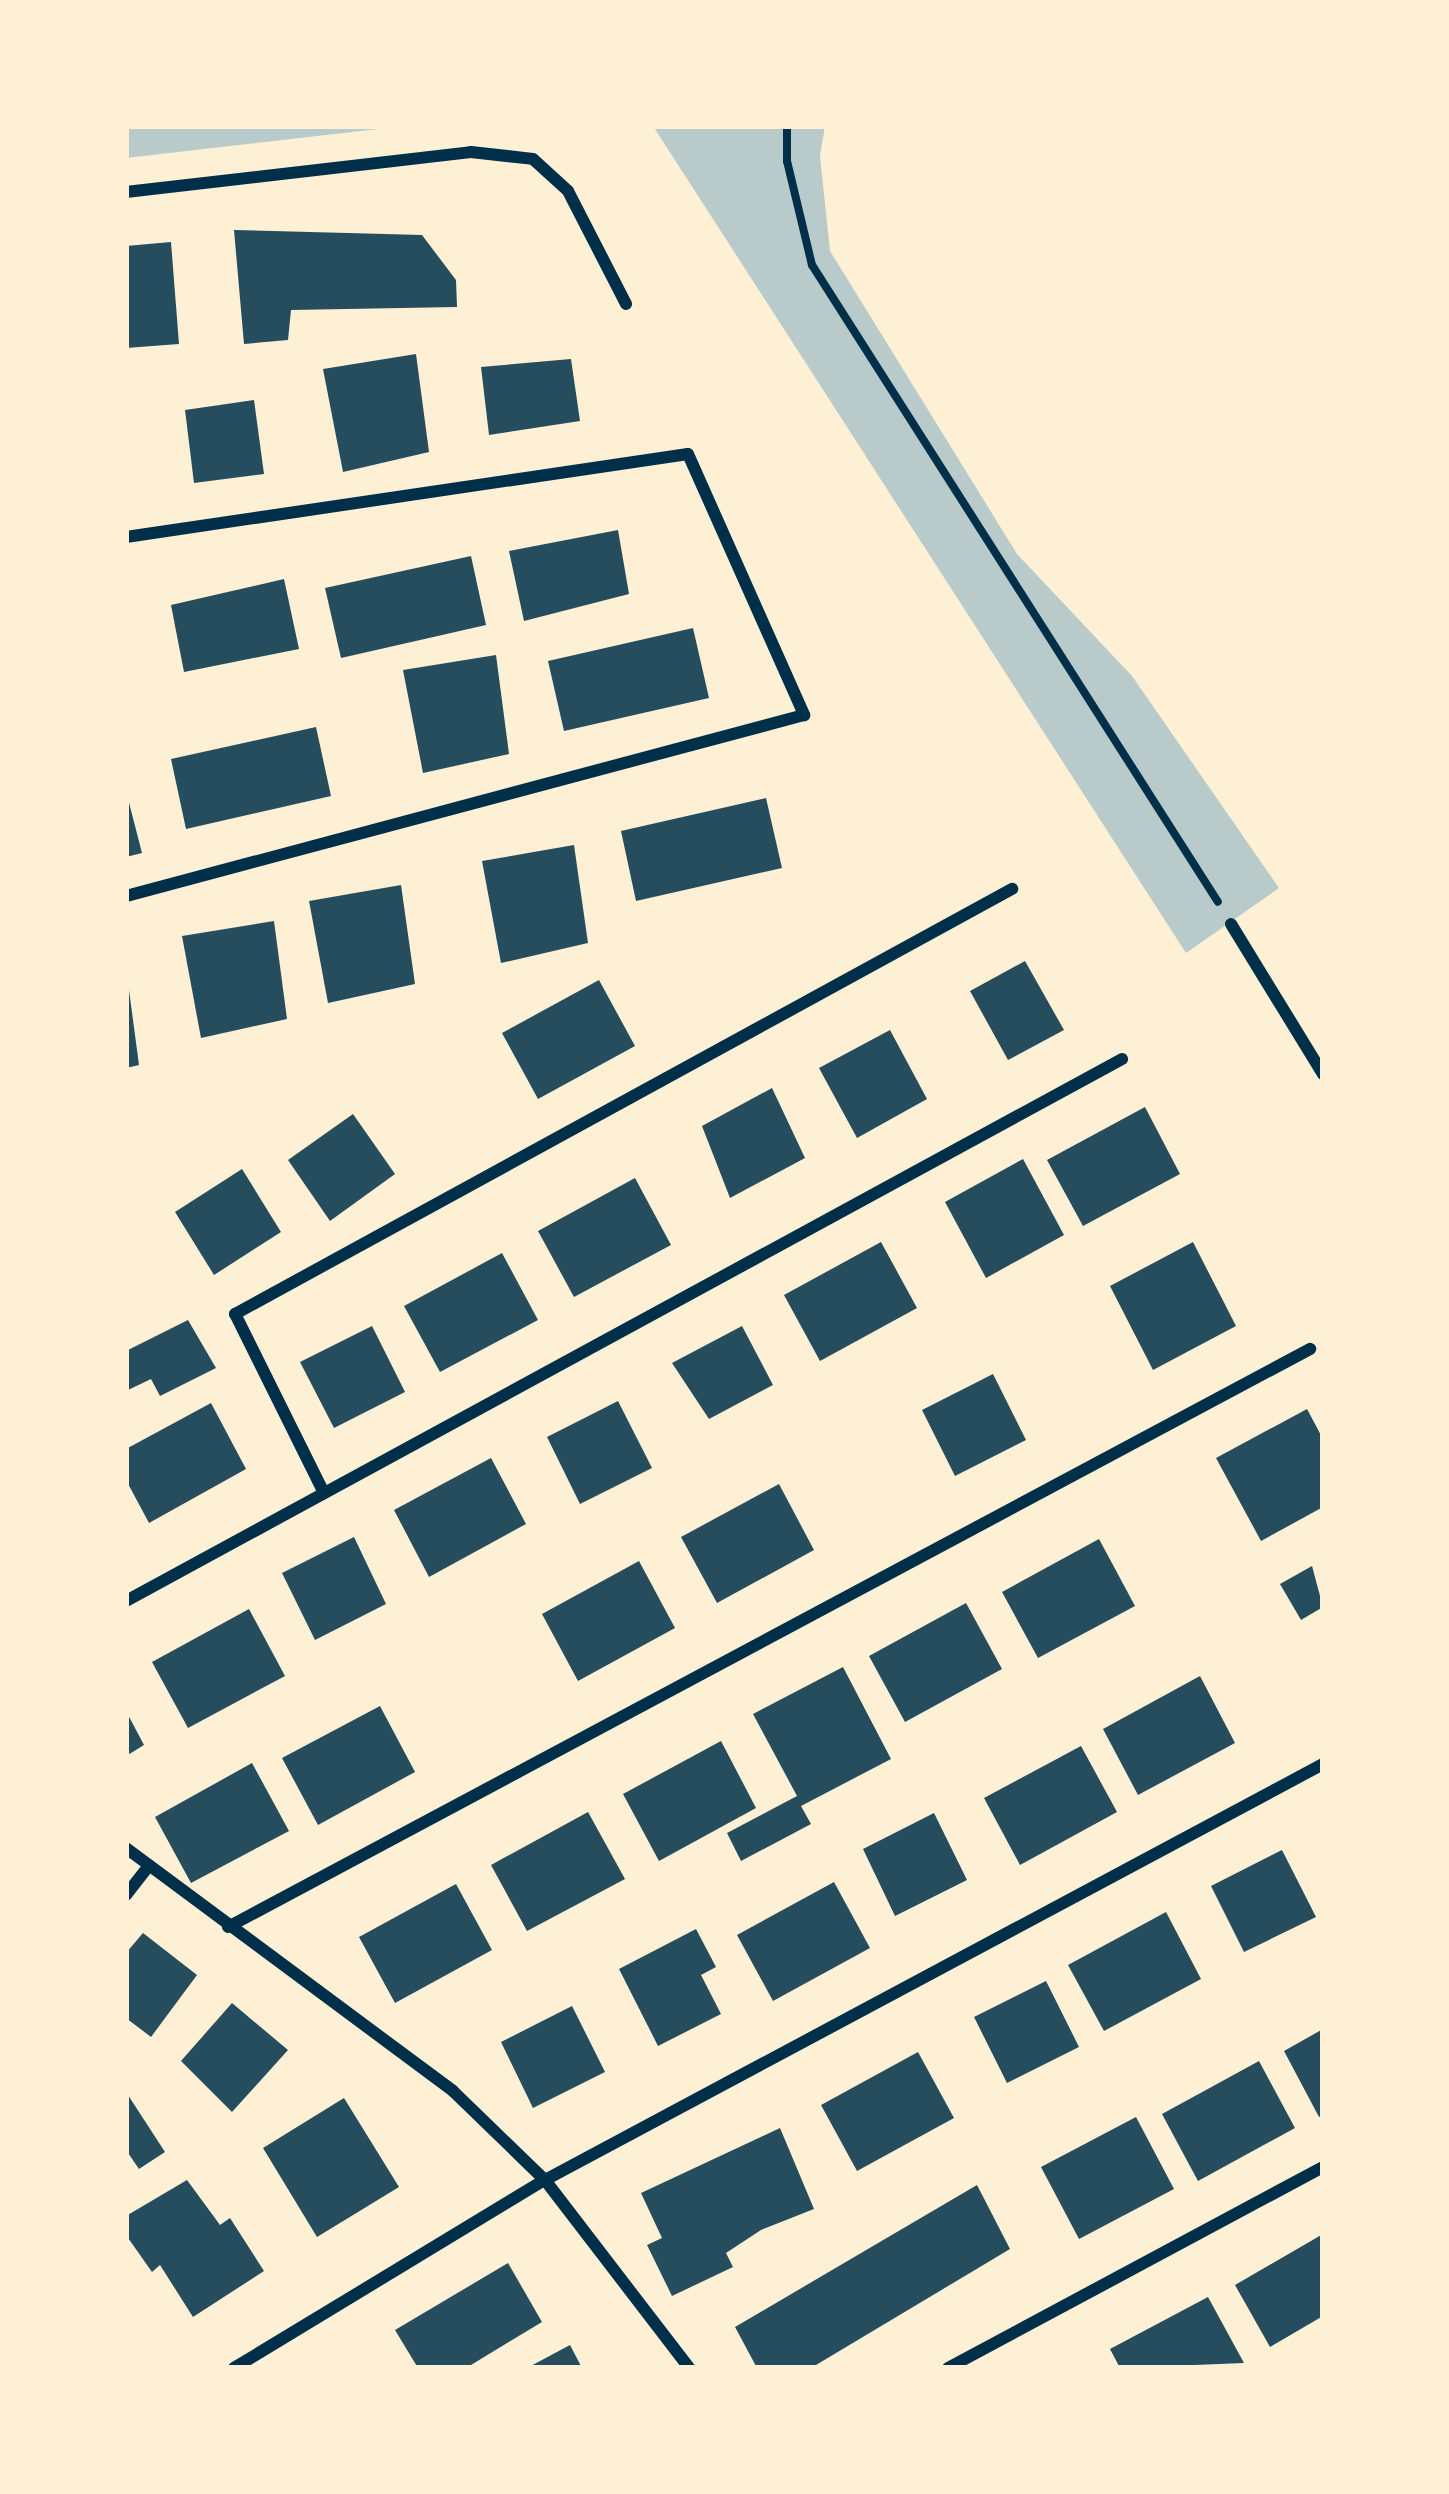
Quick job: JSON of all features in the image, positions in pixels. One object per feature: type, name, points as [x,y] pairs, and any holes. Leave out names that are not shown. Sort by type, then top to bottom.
[{"type":"street","points":[[126,192],[471,152],[533,159],[568,191],[626,304]]},
{"type":"street","points":[[126,537],[688,454],[803,715],[126,896]]},
{"type":"street","points":[[323,1493],[235,1314],[1012,889]]},
{"type":"street","points":[[1231,924],[1323,1074]]},
{"type":"street","points":[[126,1600],[1122,1059]]},
{"type":"street","points":[[228,1927],[1310,1349]]},
{"type":"street","points":[[234,2368],[545,2180],[1323,1764]]},
{"type":"street","points":[[126,1848],[453,2091],[545,2180],[688,2368]]},
{"type":"street","points":[[126,1895],[149,1866]]},
{"type":"street","points":[[948,2368],[1323,2168]]},
{"type":"path","points":[[787,126],[787,160],[812,265],[1231,924]]},
{"type":"shaded area","points":[[126,126],[404,126],[126,158]]},
{"type":"shaded area","points":[[653,126],[825,126],[820,156],[830,251],[1017,554],[1132,676],[1279,888],[1186,953]]},
{"type":"building","points":[[234,230],[422,235],[456,280],[457,307],[291,310],[288,340],[244,344]]},
{"type":"building","points":[[171,242],[179,344],[126,348],[126,246]]},
{"type":"building","points":[[416,354],[429,452],[343,472],[323,369]]},
{"type":"building","points":[[571,359],[580,421],[489,435],[481,367]]},
{"type":"building","points":[[254,400],[264,474],[194,483],[185,410]]},
{"type":"building","points":[[618,530],[629,594],[524,621],[509,551]]},
{"type":"building","points":[[471,556],[486,625],[341,658],[325,588]]},
{"type":"building","points":[[284,579],[299,649],[184,672],[171,605]]},
{"type":"building","points":[[693,628],[709,698],[564,731],[548,661]]},
{"type":"building","points":[[496,655],[509,754],[423,773],[403,670]]},
{"type":"building","points":[[316,727],[331,796],[186,829],[171,759]]},
{"type":"building","points":[[126,791],[142,853],[126,857]]},
{"type":"building","points":[[766,798],[782,868],[636,901],[621,831]]},
{"type":"building","points":[[574,845],[588,943],[501,963],[482,861]]},
{"type":"building","points":[[401,885],[415,984],[328,1003],[309,901]]},
{"type":"building","points":[[274,921],[287,1019],[201,1038],[182,936]]},
{"type":"building","points":[[1025,961],[1064,1030],[1008,1060],[970,991]]},
{"type":"building","points":[[599,980],[635,1046],[538,1099],[502,1033]]},
{"type":"building","points":[[126,991],[139,1065],[126,1068]]},
{"type":"building","points":[[890,1030],[927,1099],[857,1138],[819,1068]]},
{"type":"building","points":[[772,1088],[805,1158],[730,1198],[702,1126]]},
{"type":"building","points":[[1145,1107],[1180,1174],[1083,1226],[1047,1160]]},
{"type":"building","points":[[353,1114],[395,1174],[330,1221],[288,1160]]},
{"type":"building","points":[[1023,1159],[1064,1235],[986,1278],[945,1202]]},
{"type":"building","points":[[242,1169],[281,1232],[214,1275],[175,1212]]},
{"type":"building","points":[[635,1178],[671,1245],[574,1297],[538,1231]]},
{"type":"building","points":[[881,1242],[917,1308],[820,1361],[784,1295]]},
{"type":"building","points":[[1193,1242],[1236,1326],[1153,1370],[1110,1286]]},
{"type":"building","points":[[502,1253],[538,1320],[440,1372],[404,1306]]},
{"type":"building","points":[[188,1320],[216,1368],[160,1396],[151,1379],[126,1391],[126,1351]]},
{"type":"building","points":[[372,1326],[405,1392],[334,1428],[300,1362]]},
{"type":"building","points":[[742,1326],[773,1385],[709,1419],[672,1363]]},
{"type":"building","points":[[993,1374],[1026,1440],[955,1476],[922,1410]]},
{"type":"building","points":[[618,1401],[652,1468],[580,1504],[547,1437]]},
{"type":"building","points":[[211,1403],[246,1469],[149,1523],[126,1480],[126,1449]]},
{"type":"building","points":[[1307,1409],[1323,1439],[1323,1507],[1261,1541],[1216,1458]]},
{"type":"building","points":[[491,1458],[526,1524],[429,1577],[394,1510]]},
{"type":"building","points":[[779,1484],[814,1550],[717,1603],[681,1537]]},
{"type":"building","points":[[354,1537],[386,1604],[315,1640],[282,1573]]},
{"type":"building","points":[[1099,1539],[1135,1606],[1038,1658],[1002,1592]]},
{"type":"building","points":[[639,1561],[675,1628],[578,1681],[542,1614]]},
{"type":"building","points":[[1312,1566],[1323,1607],[1301,1620],[1280,1584]]},
{"type":"building","points":[[966,1603],[1002,1669],[905,1722],[869,1656]]},
{"type":"building","points":[[249,1609],[285,1676],[188,1728],[152,1662]]},
{"type":"building","points":[[843,1667],[891,1759],[801,1806],[811,1824],[741,1861],[727,1833],[797,1796],[753,1714]]},
{"type":"building","points":[[1200,1676],[1235,1743],[1138,1795],[1103,1729]]},
{"type":"building","points":[[380,1706],[415,1772],[318,1825],[282,1758]]},
{"type":"building","points":[[126,1711],[144,1745],[126,1756]]},
{"type":"building","points":[[721,1741],[756,1808],[659,1861],[623,1794]]},
{"type":"building","points":[[1081,1746],[1117,1812],[1020,1865],[984,1798]]},
{"type":"building","points":[[252,1763],[289,1831],[191,1883],[155,1817]]},
{"type":"building","points":[[588,1812],[625,1879],[527,1931],[491,1865]]},
{"type":"building","points":[[934,1813],[967,1880],[895,1916],[863,1849]]},
{"type":"building","points":[[1282,1850],[1316,1917],[1244,1952],[1211,1886]]},
{"type":"building","points":[[834,1882],[870,1948],[773,2001],[737,1935]]},
{"type":"building","points":[[456,1884],[492,1950],[395,2003],[359,1937]]},
{"type":"building","points":[[1166,1912],[1201,1979],[1104,2031],[1068,1965]]},
{"type":"building","points":[[696,1929],[716,1967],[701,1975],[721,2014],[658,2046],[619,1969]]},
{"type":"building","points":[[143,1933],[197,1975],[151,2037],[126,2018],[126,1953]]},
{"type":"building","points":[[1046,1981],[1079,2047],[1007,2083],[974,2017]]},
{"type":"building","points":[[232,2003],[288,2050],[232,2112],[181,2061]]},
{"type":"building","points":[[572,2006],[605,2072],[533,2108],[501,2042]]},
{"type":"building","points":[[1323,2029],[1323,2115],[1319,2117],[1284,2051]]},
{"type":"building","points":[[918,2052],[954,2118],[857,2171],[821,2105]]},
{"type":"building","points":[[1259,2061],[1295,2128],[1198,2181],[1162,2114]]},
{"type":"building","points":[[126,2092],[165,2152],[139,2169],[126,2150]]},
{"type":"building","points":[[344,2098],[399,2187],[317,2237],[263,2148]]},
{"type":"building","points":[[1136,2117],[1174,2189],[1079,2239],[1041,2167]]},
{"type":"building","points":[[780,2128],[814,2209],[761,2230],[726,2253],[733,2267],[672,2296],[647,2245],[662,2238],[641,2193]]},
{"type":"building","points":[[187,2180],[220,2225],[230,2218],[264,2271],[193,2317],[160,2265],[152,2272],[126,2235],[126,2216]]},
{"type":"building","points":[[977,2185],[1010,2249],[811,2368],[757,2368],[735,2327]]},
{"type":"building","points":[[1323,2234],[1323,2316],[1270,2347],[1235,2285]]},
{"type":"building","points":[[508,2263],[542,2322],[466,2368],[418,2368],[395,2330]]},
{"type":"building","points":[[1208,2297],[1244,2363],[1120,2368],[1110,2349]]},
{"type":"building","points":[[570,2345],[582,2368],[527,2368]]}]
